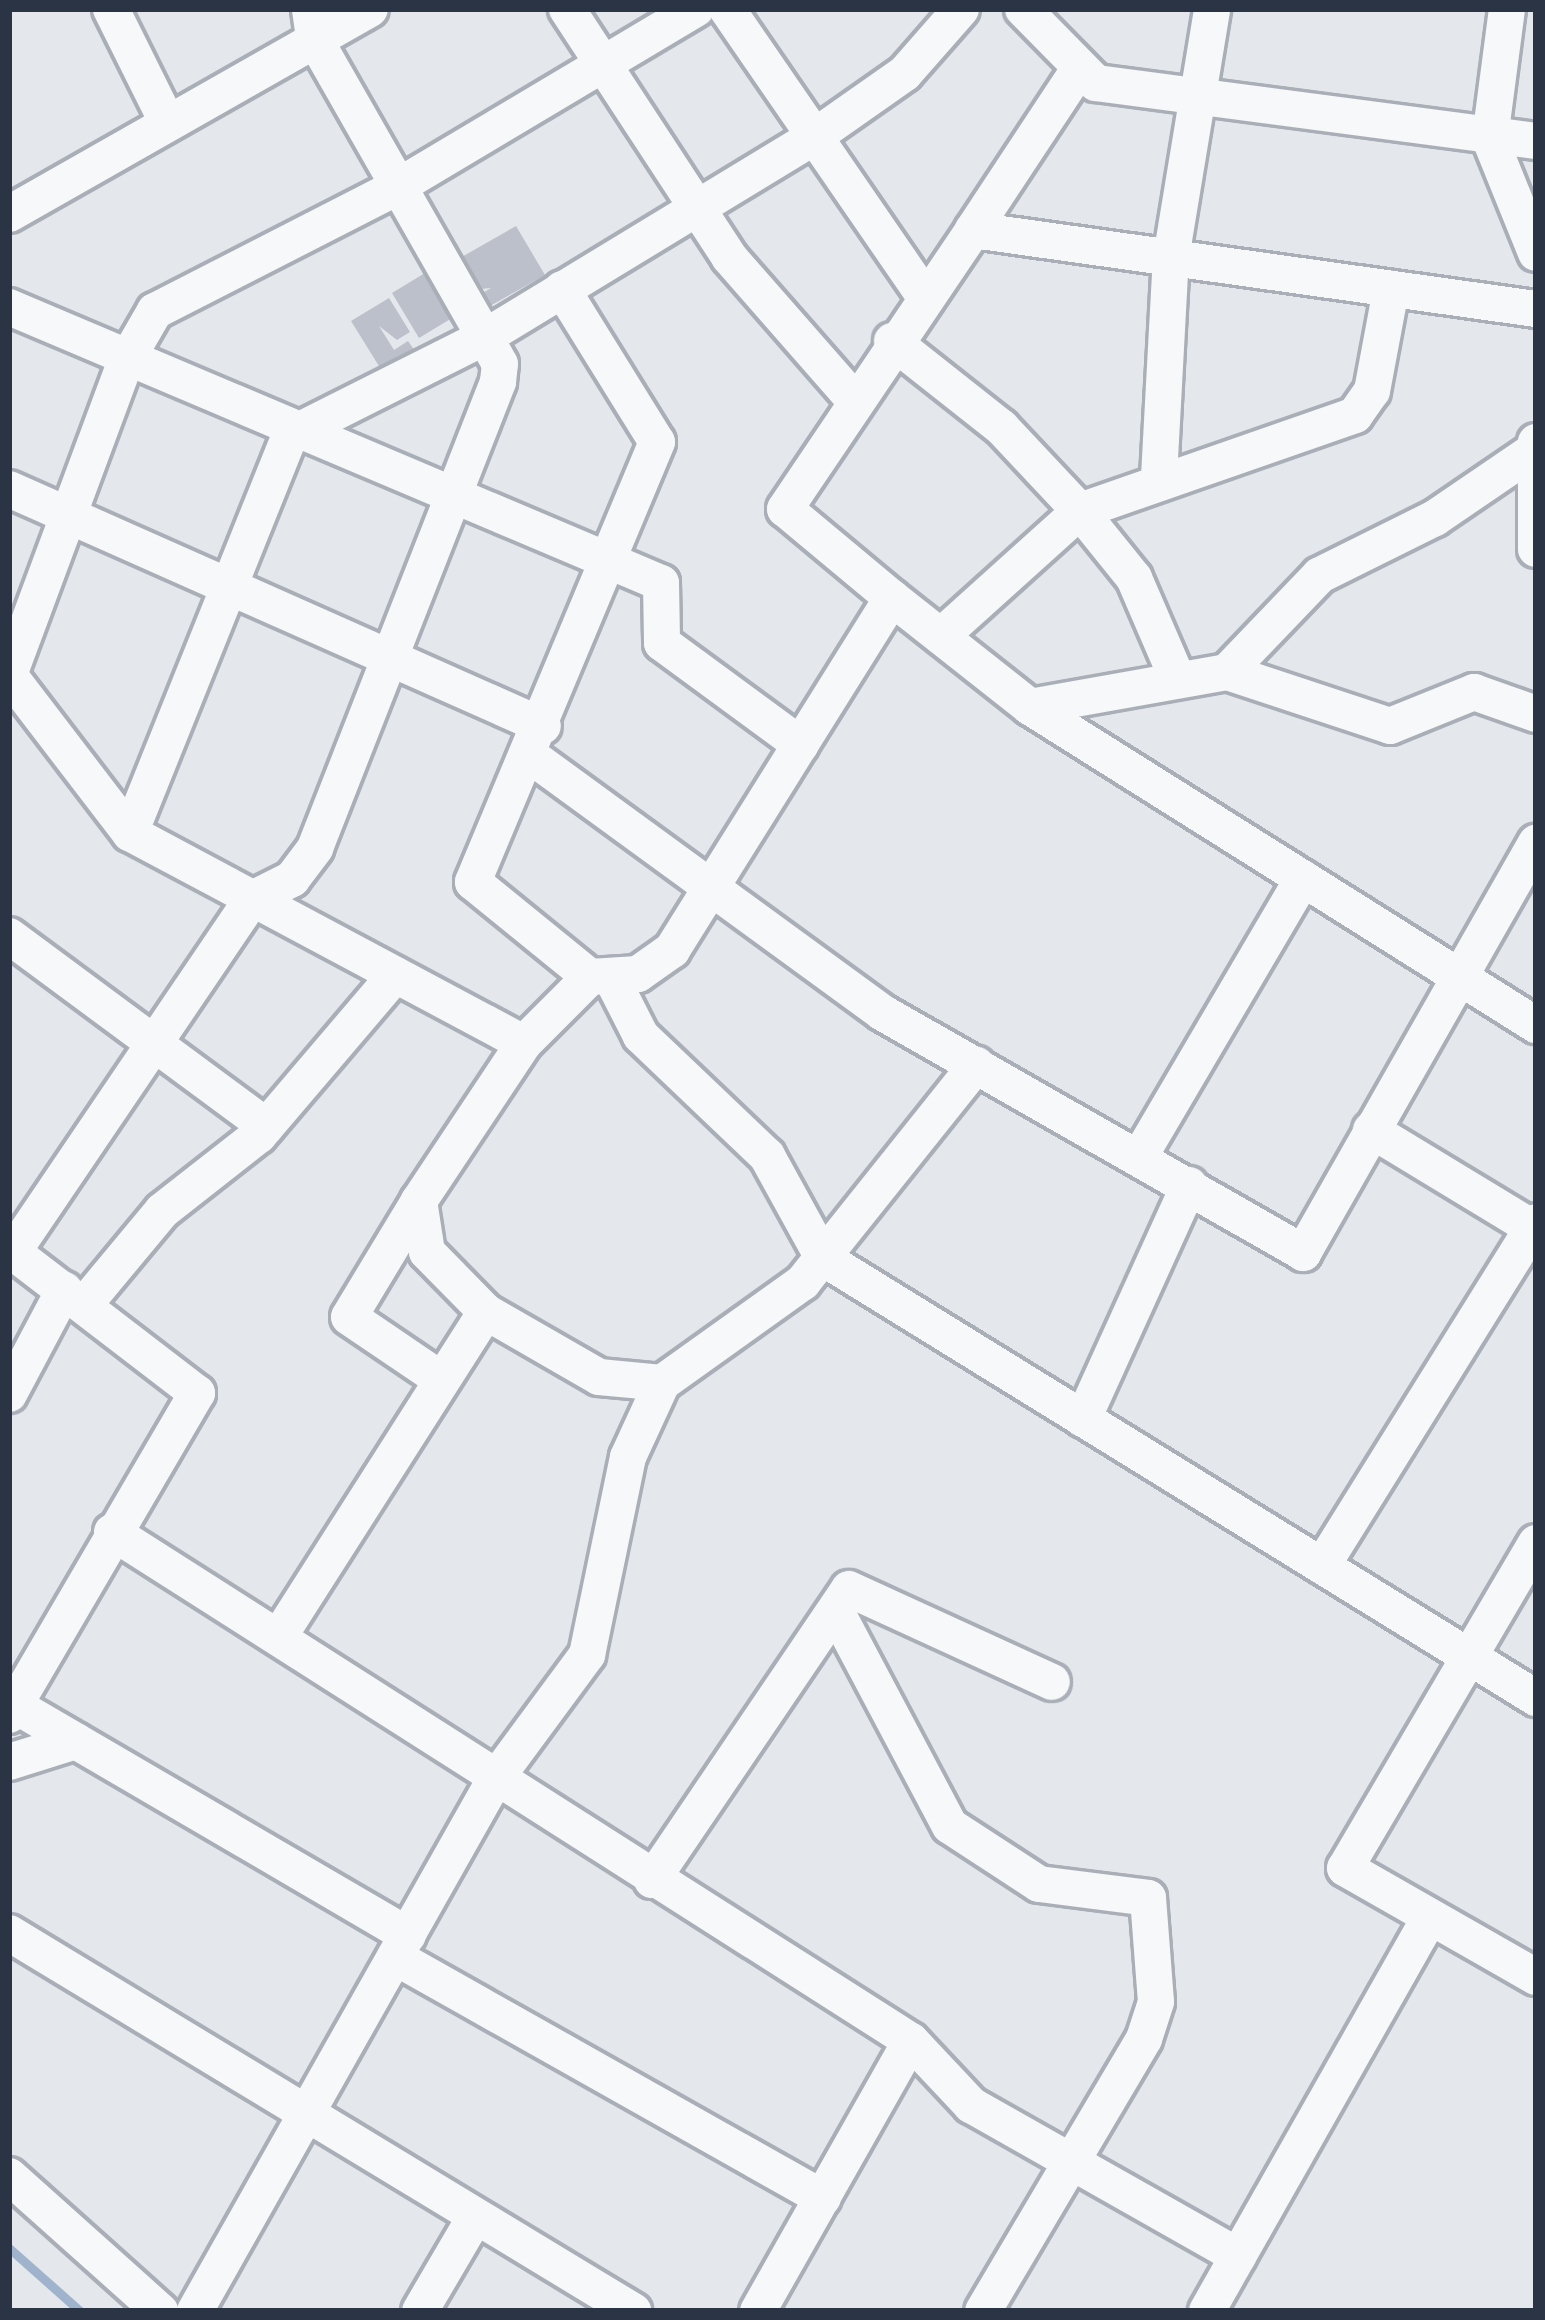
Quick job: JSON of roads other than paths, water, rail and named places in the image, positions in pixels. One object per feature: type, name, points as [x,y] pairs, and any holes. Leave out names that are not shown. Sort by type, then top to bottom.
[{"type":"street","points":[[111,9],[165,118]]},
{"type":"street","points":[[9,214],[312,23],[370,9]]},
{"type":"street","points":[[567,9],[605,60],[696,205],[854,400]]},
{"type":"street","points":[[524,1043],[130,833],[9,675],[76,515],[126,361],[155,310],[397,188],[696,9]]},
{"type":"street","points":[[727,9],[923,294]]},
{"type":"street","points":[[130,833],[234,586],[290,435],[484,337],[814,137],[905,73],[961,9]]},
{"type":"street","points":[[1023,9],[1078,70],[1199,103],[1536,141]]},
{"type":"street","points":[[1159,478],[1171,258],[1211,9]]},
{"type":"street","points":[[1507,9],[1490,139],[1536,253]]},
{"type":"street","points":[[312,23],[397,188],[484,337],[498,382],[383,654],[315,848],[292,879],[252,898],[11,1251],[197,1393],[11,1707],[76,1742],[401,1946],[823,2198]]},
{"type":"street","points":[[1078,70],[973,230],[923,294],[785,508],[1030,707],[1536,1025]]},
{"type":"street","points":[[973,230],[1536,309]]},
{"type":"street","points":[[562,289],[657,429],[538,742],[473,881],[600,977],[641,1036],[767,1156],[823,1258],[1536,1699]]},
{"type":"street","points":[[941,636],[1080,511],[1159,478],[1355,415],[1372,391],[1391,289]]},
{"type":"street","points":[[9,307],[290,435],[661,583],[662,643],[801,745]]},
{"type":"street","points":[[892,341],[1001,427],[1080,511],[1134,578],[1178,678]]},
{"type":"street","points":[[1536,445],[1536,549]]},
{"type":"street","points":[[1227,672],[1320,574],[1435,518],[1536,445]]},
{"type":"street","points":[[9,489],[383,654],[538,742],[711,888],[883,1013],[1303,1252],[1455,974],[1536,843]]},
{"type":"street","points":[[442,1380],[349,1317],[524,1043],[600,977],[638,974],[672,950],[892,598]]},
{"type":"street","points":[[1030,707],[1227,672],[1390,726],[1474,692],[1536,713]]},
{"type":"street","points":[[1140,1156],[1303,878]]},
{"type":"street","points":[[9,936],[266,1126]]},
{"type":"street","points":[[9,1394],[74,1298],[162,1211],[266,1126],[395,975]]},
{"type":"street","points":[[195,2311],[494,1781],[587,1655],[628,1457],[662,1383],[823,1258],[976,1065]]},
{"type":"street","points":[[1322,1567],[1535,1227],[1371,1130]]},
{"type":"street","points":[[1084,1419],[1189,1185]]},
{"type":"street","points":[[419,1202],[427,1252],[485,1312],[599,1377],[662,1383]]},
{"type":"street","points":[[280,1635],[485,1312]]},
{"type":"street","points":[[112,1532],[280,1635],[494,1781],[911,2041],[971,2104],[1238,2256]]},
{"type":"street","points":[[1536,1543],[1464,1654],[1345,1868],[1536,1977]]},
{"type":"street","points":[[652,1880],[849,1589],[1052,1682]]},
{"type":"street","points":[[836,1611],[950,1826],[1039,1884],[1148,1898],[1156,2002],[1072,2161],[982,2311]]},
{"type":"street","points":[[9,1762],[76,1742]]},
{"type":"street","points":[[1207,2311],[1429,1918]]},
{"type":"street","points":[[9,1933],[304,2119],[633,2311]]},
{"type":"street","points":[[758,2311],[911,2041]]},
{"type":"street","points":[[9,2176],[160,2311]]},
{"type":"street","points":[[419,2311],[474,2218]]},
{"type":"waterway","points":[[9,2248],[80,2311]]}]
